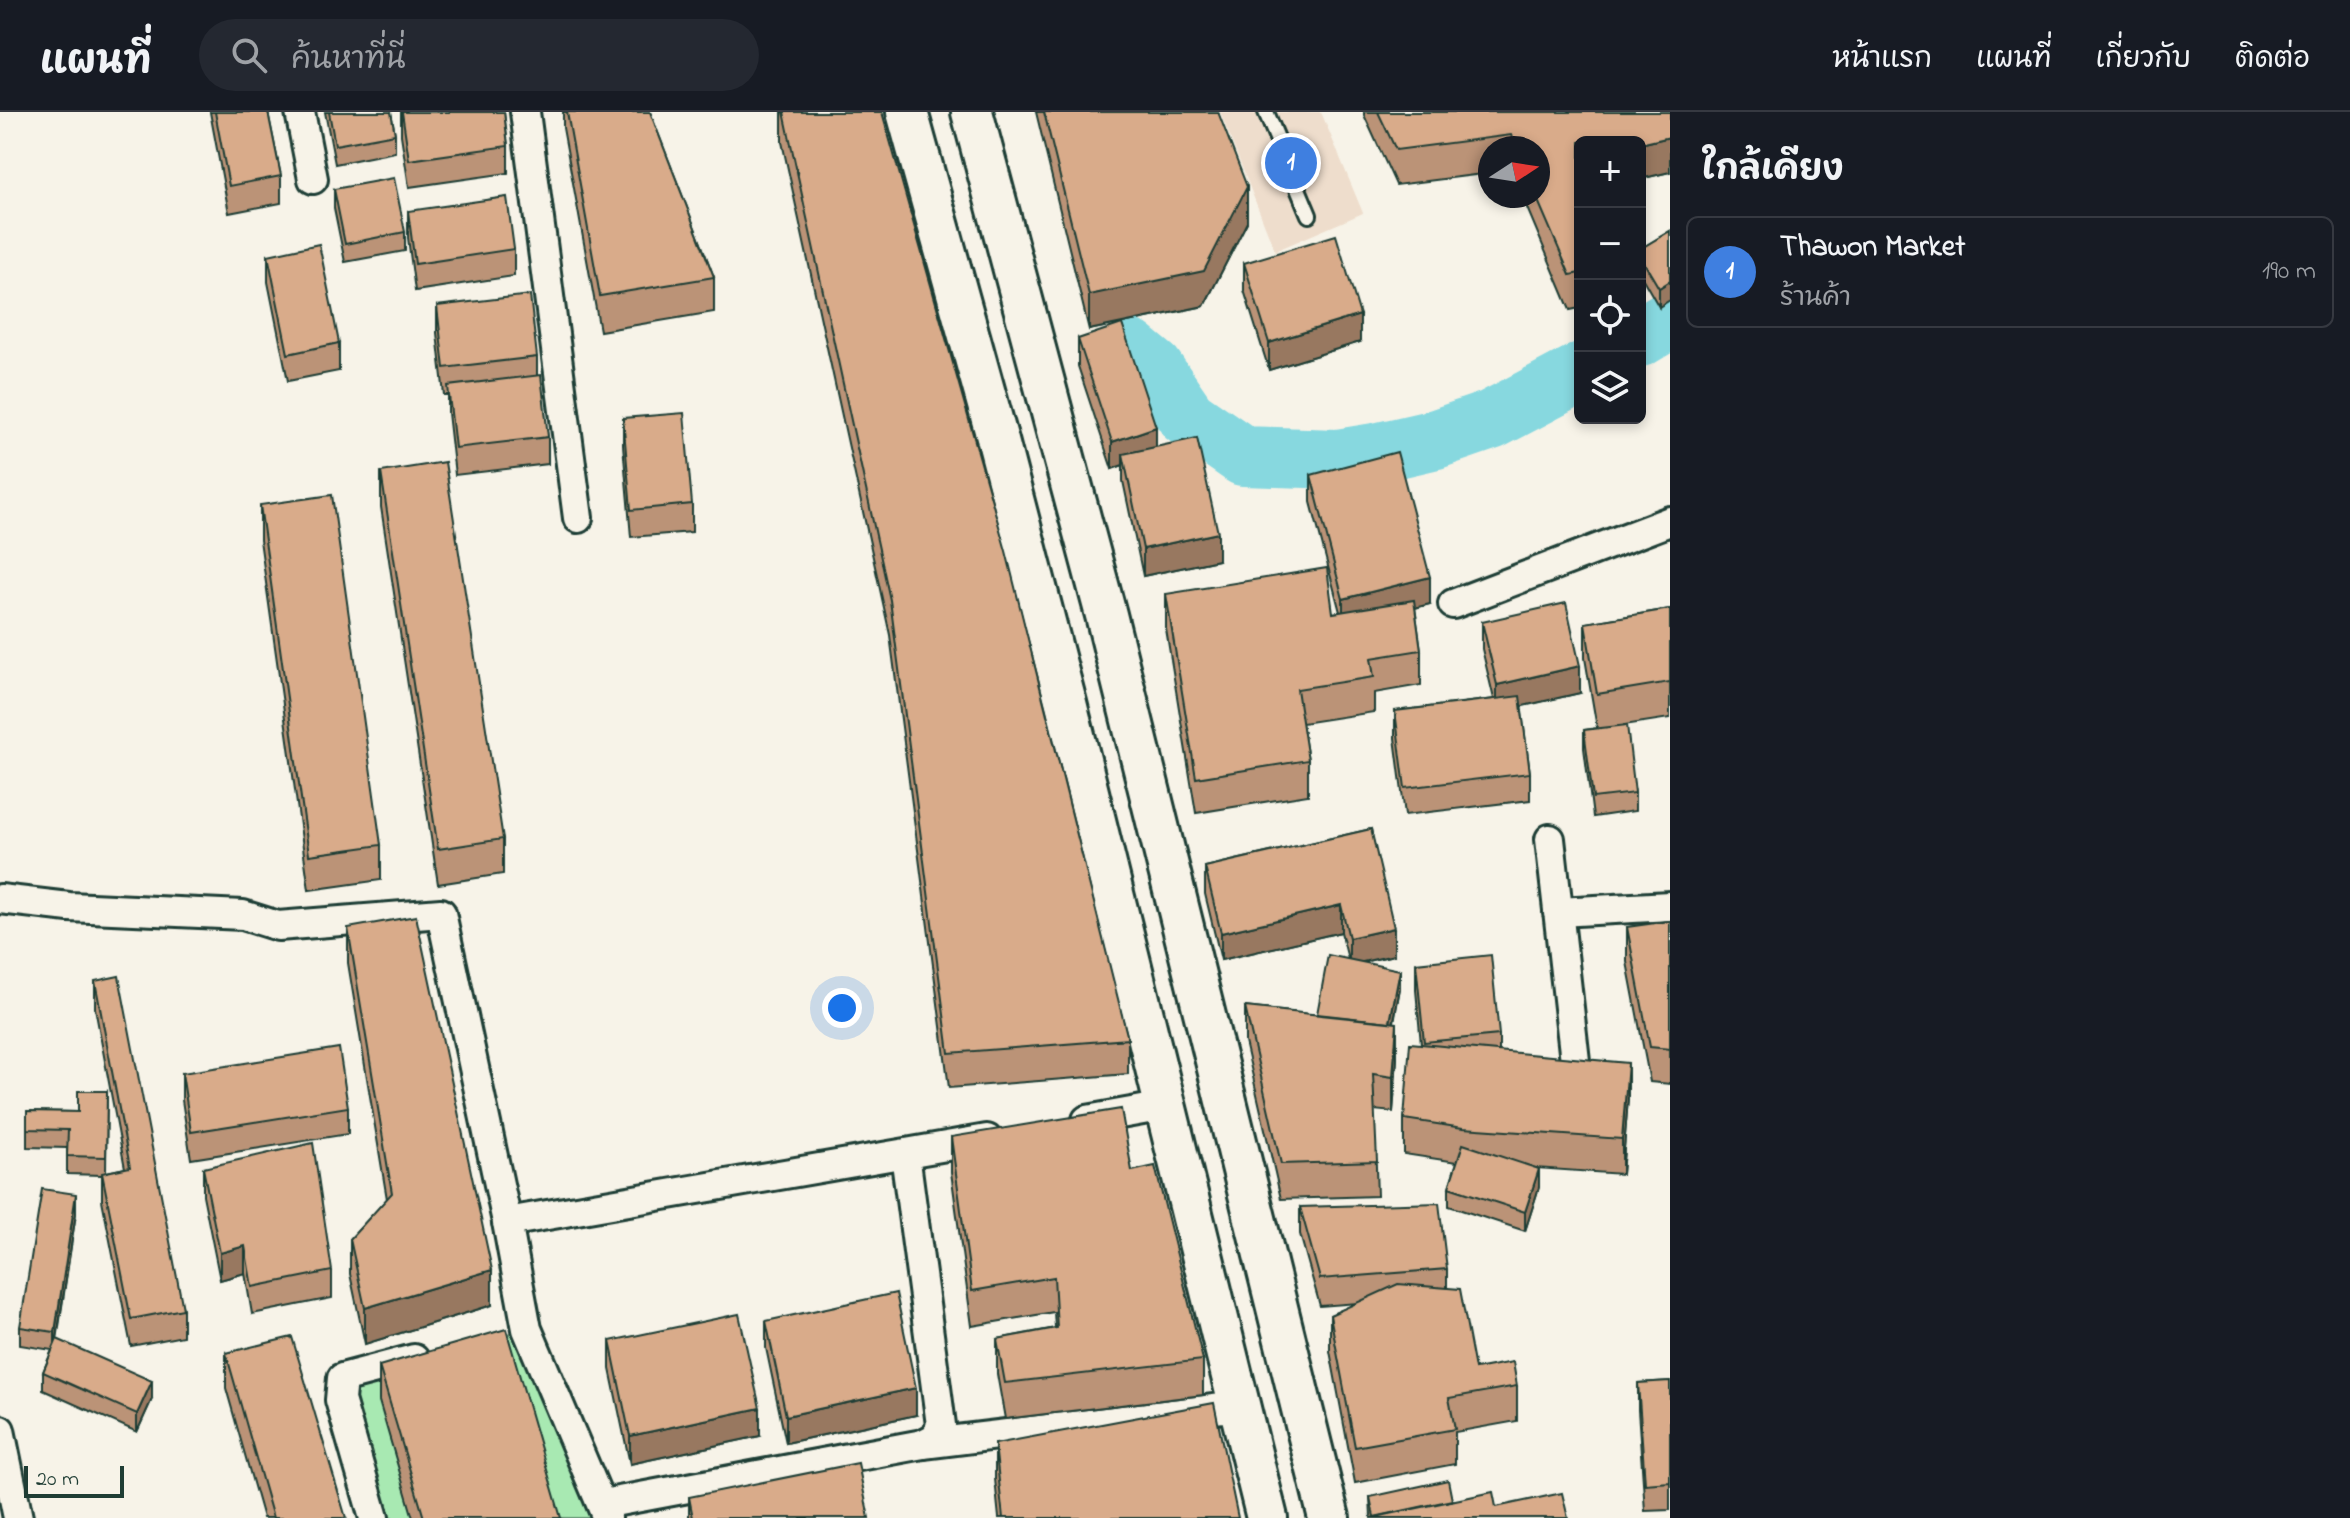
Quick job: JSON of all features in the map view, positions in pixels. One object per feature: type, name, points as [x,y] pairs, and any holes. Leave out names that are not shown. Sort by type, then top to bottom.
[{"type":"main road","points":[[907,112],[1058,672],[1267,1518]]},
{"type":"main road","points":[[972,112],[1106,615],[1329,1518]]},
{"type":"street","points":[[300,112],[313,179]]},
{"type":"street","points":[[525,112],[578,518]]},
{"type":"street","points":[[1453,604],[1670,521]]},
{"type":"street","points":[[1550,839],[1575,1061]]},
{"type":"street","points":[[0,899],[69,907],[243,915],[278,926],[441,913],[527,1329],[605,1511],[923,1444],[1239,1406]]},
{"type":"street","points":[[1558,912],[1670,906]]},
{"type":"street","points":[[1058,1126],[1165,1106]]},
{"type":"street","points":[[507,1222],[1012,1134]]},
{"type":"street","points":[[905,1154],[941,1425],[936,1437],[923,1444]]},
{"type":"street","points":[[496,1337],[527,1329]]},
{"type":"street","points":[[374,1518],[340,1400],[342,1378],[434,1354]]},
{"type":"street","points":[[0,1430],[18,1518]]},
{"type":"lane","points":[[1266,112],[1309,215]]},
{"type":"shaded area","points":[[1220,112],[1321,112],[1363,213],[1275,251]]},
{"type":"green space","points":[[527,1329],[607,1518],[374,1518],[342,1378]]},
{"type":"building","points":[[215,112],[268,112],[281,176],[229,186]]},
{"type":"building","points":[[329,112],[391,112],[395,134],[335,145]]},
{"type":"building","points":[[402,112],[504,112],[508,146],[409,160]]},
{"type":"building","points":[[567,112],[650,112],[714,277],[600,296]]},
{"type":"building","points":[[784,112],[882,112],[1006,551],[1128,1039],[949,1053],[890,600]]},
{"type":"building","points":[[1044,112],[1218,112],[1247,187],[1204,271],[1089,295]]},
{"type":"building","points":[[1378,112],[1670,112],[1670,137],[1646,143],[1646,136],[1574,136],[1574,274],[1570,275],[1541,208],[1550,208],[1550,136],[1478,136],[1478,139],[1396,150]]},
{"type":"building","points":[[394,178],[405,232],[345,244],[334,189]]},
{"type":"building","points":[[507,197],[514,249],[415,264],[408,211]]},
{"type":"building","points":[[1670,231],[1670,281],[1659,288],[1646,266],[1646,245]]},
{"type":"building","points":[[1336,235],[1360,315],[1269,343],[1244,263]]},
{"type":"building","points":[[319,244],[339,343],[288,354],[268,255]]},
{"type":"building","points":[[530,295],[537,357],[444,368],[437,306]]},
{"type":"building","points":[[1122,324],[1156,427],[1112,442],[1078,339]]},
{"type":"building","points":[[541,375],[548,437],[455,448],[448,386]]},
{"type":"building","points":[[684,413],[692,504],[631,510],[623,418]]},
{"type":"building","points":[[1197,438],[1218,533],[1143,549],[1123,454]]},
{"type":"building","points":[[1397,452],[1430,577],[1343,599],[1311,475]]},
{"type":"building","points":[[445,462],[503,839],[438,849],[381,472]]},
{"type":"building","points":[[332,495],[381,845],[309,855],[260,505]]},
{"type":"building","points":[[1327,568],[1333,613],[1414,600],[1421,650],[1371,658],[1374,677],[1297,689],[1308,760],[1196,778],[1166,594]]},
{"type":"building","points":[[1566,603],[1580,666],[1497,685],[1482,622]]},
{"type":"building","points":[[1670,609],[1670,682],[1597,694],[1585,623]]},
{"type":"building","points":[[1520,696],[1530,773],[1405,788],[1395,711]]},
{"type":"building","points":[[1627,725],[1635,793],[1593,798],[1584,730]]},
{"type":"building","points":[[1371,829],[1394,928],[1349,938],[1341,905],[1221,933],[1205,867]]},
{"type":"building","points":[[416,916],[492,1270],[365,1308],[350,1239],[392,1193],[348,928]]},
{"type":"building","points":[[1670,921],[1670,1049],[1650,1047],[1627,927]]},
{"type":"building","points":[[1328,955],[1400,970],[1390,1022],[1317,1014]]},
{"type":"building","points":[[1491,955],[1499,1035],[1424,1042],[1416,963]]},
{"type":"building","points":[[119,976],[183,1309],[131,1319],[102,1173],[130,1167],[95,981]]},
{"type":"building","points":[[1245,1007],[1397,1023],[1393,1077],[1373,1074],[1377,1161],[1281,1164]]},
{"type":"building","points":[[1410,1043],[1628,1063],[1622,1139],[1463,1128],[1404,1119]]},
{"type":"building","points":[[339,1048],[348,1107],[191,1132],[182,1073]]},
{"type":"building","points":[[78,1091],[107,1091],[106,1157],[67,1156],[68,1130],[27,1129],[27,1111],[78,1112]]},
{"type":"building","points":[[1121,1109],[1132,1171],[1155,1166],[1203,1360],[1005,1383],[997,1339],[1057,1328],[1054,1277],[972,1291],[951,1137]]},
{"type":"building","points":[[313,1143],[332,1271],[252,1287],[245,1246],[220,1253],[203,1168]]},
{"type":"building","points":[[1463,1144],[1539,1169],[1525,1212],[1449,1187]]},
{"type":"building","points":[[42,1189],[76,1194],[55,1332],[20,1327]]},
{"type":"building","points":[[1439,1203],[1447,1269],[1320,1279],[1300,1207]]},
{"type":"building","points":[[1398,1284],[1460,1289],[1475,1369],[1513,1362],[1517,1386],[1449,1398],[1455,1429],[1355,1447],[1330,1315]]},
{"type":"building","points":[[896,1293],[916,1388],[786,1416],[766,1321]]},
{"type":"building","points":[[739,1314],[760,1408],[630,1436],[610,1341]]},
{"type":"building","points":[[506,1329],[561,1518],[424,1518],[379,1366]]},
{"type":"building","points":[[292,1337],[346,1518],[273,1518],[226,1353]]},
{"type":"building","points":[[57,1339],[152,1381],[137,1414],[43,1372]]},
{"type":"building","points":[[1670,1381],[1670,1482],[1645,1484],[1638,1383]]},
{"type":"building","points":[[1214,1403],[1238,1518],[1003,1518],[995,1444]]},
{"type":"building","points":[[858,1463],[869,1518],[693,1518],[689,1497]]},
{"type":"building","points":[[1448,1480],[1452,1500],[1374,1517],[1370,1497]]},
{"type":"building","points":[[1493,1492],[1496,1507],[1562,1493],[1568,1518],[1371,1518]]},
{"type":"waterway","points":[[1646,333],[1670,319]]},
{"type":"waterway","points":[[1131,350],[1154,369],[1187,417],[1243,456],[1337,459],[1436,439],[1491,420],[1574,376]]},
{"type":"place","name":"Thawon Market","points":[[1291,163]]}]
